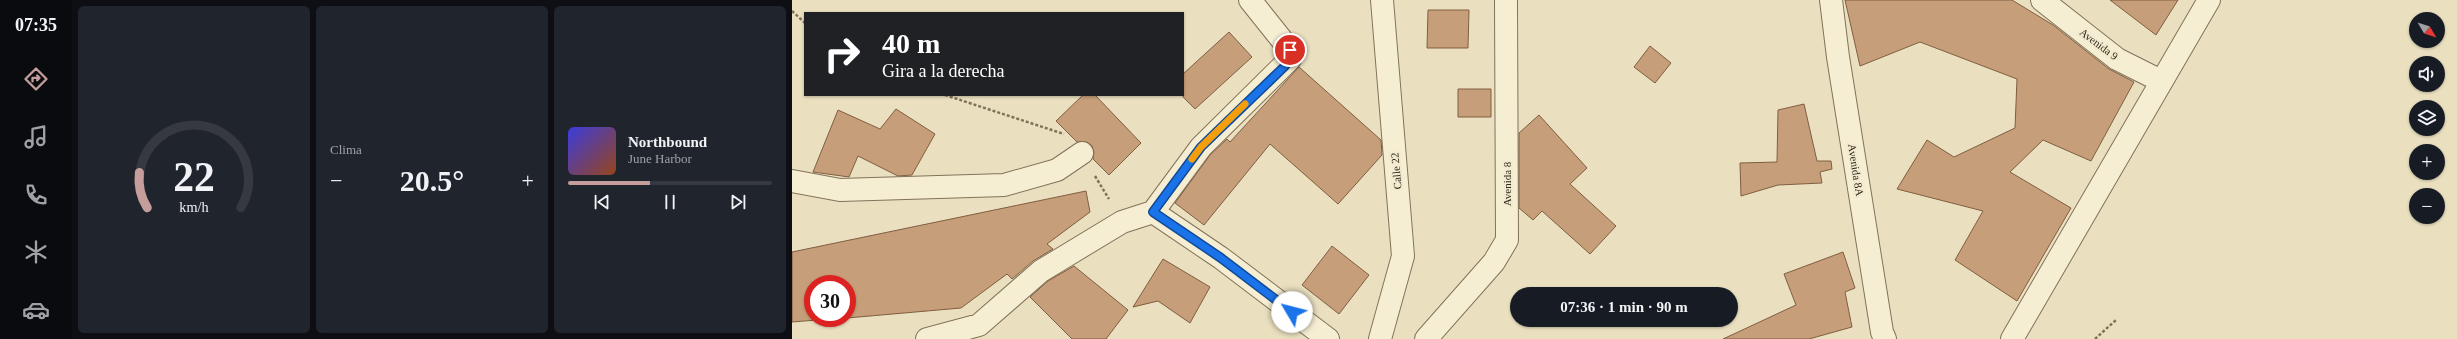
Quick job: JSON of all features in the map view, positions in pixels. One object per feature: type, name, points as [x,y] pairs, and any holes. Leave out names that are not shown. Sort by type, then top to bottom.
[{"type":"street","points":[[927,339],[979,325],[1041,271],[1122,222],[1153,212],[1201,147],[1290,59],[1290,50],[1250,0]]},
{"type":"street","name":"Calle 22","points":[[1380,339],[1403,256],[1382,0]]},
{"type":"street","name":"Avenida 8","points":[[1426,339],[1494,262],[1507,240],[1506,0]]},
{"type":"street","name":"Avenida 8A","points":[[1831,0],[1839,65],[1882,332],[1885,339]]},
{"type":"street","name":"Avenida 9","points":[[2042,0],[2117,59],[2161,81]]},
{"type":"street","points":[[2012,339],[2161,81],[2210,0]]},
{"type":"street","points":[[792,181],[840,190],[1004,185],[1058,170],[1082,154]]},
{"type":"street","points":[[1153,212],[1221,258],[1328,339]]},
{"type":"path","points":[[792,11],[804,22]]},
{"type":"path","points":[[2095,339],[2116,320]]},
{"type":"building","points":[[1845,0],[2012,0],[2053,25],[2109,69],[2134,82],[2091,161],[2043,140],[2010,172],[2071,208],[2017,301],[1955,260],[1983,211],[1897,189],[1927,140],[1954,157],[2015,128],[2017,79],[1920,42],[1860,66]]},
{"type":"building","points":[[2110,0],[2178,0],[2156,35]]},
{"type":"building","points":[[1428,10],[1469,10],[1468,48],[1427,48]]},
{"type":"building","points":[[1229,32],[1252,57],[1195,109],[1183,97],[1184,73]]},
{"type":"building","points":[[1650,46],[1671,63],[1655,83],[1634,67]]},
{"type":"building","points":[[1299,67],[1381,140],[1382,155],[1338,204],[1270,144],[1204,225],[1175,203],[1210,155],[1227,139],[1230,142]]},
{"type":"building","points":[[1458,89],[1491,89],[1491,117],[1458,117]]},
{"type":"building","points":[[1082,96],[1096,96],[1141,143],[1109,175],[1093,159],[1094,152],[1092,146],[1087,142],[1077,142],[1056,121]]},
{"type":"building","points":[[1804,104],[1817,161],[1831,161],[1832,169],[1820,172],[1822,183],[1778,185],[1741,196],[1740,163],[1777,162],[1778,110]]},
{"type":"building","points":[[896,109],[935,134],[912,175],[898,176],[858,156],[849,177],[813,172],[838,110],[880,129]]},
{"type":"building","points":[[1539,115],[1587,168],[1570,184],[1616,226],[1590,254],[1542,211],[1533,220],[1519,208],[1519,133]]},
{"type":"building","points":[[1086,191],[1090,212],[1047,244],[1053,249],[1033,261],[1012,279],[1007,274],[961,308],[856,317],[856,275],[804,275],[804,321],[792,322],[792,252]]},
{"type":"building","points":[[1332,246],[1369,275],[1339,314],[1302,285]]},
{"type":"building","points":[[1843,252],[1855,288],[1845,292],[1852,327],[1809,339],[1723,339],[1796,305],[1784,274]]},
{"type":"building","points":[[1163,259],[1210,287],[1190,323],[1158,301],[1133,307]]},
{"type":"building","points":[[1074,266],[1128,310],[1106,339],[1072,339],[1030,297],[1048,281]]},
{"type":"slow traffic","points":[[1192,159],[1201,147],[1245,104]]},
{"type":"route","points":[[1290,50],[1290,59],[1284,67],[1201,147],[1153,212],[1221,258],[1292,312]]}]
